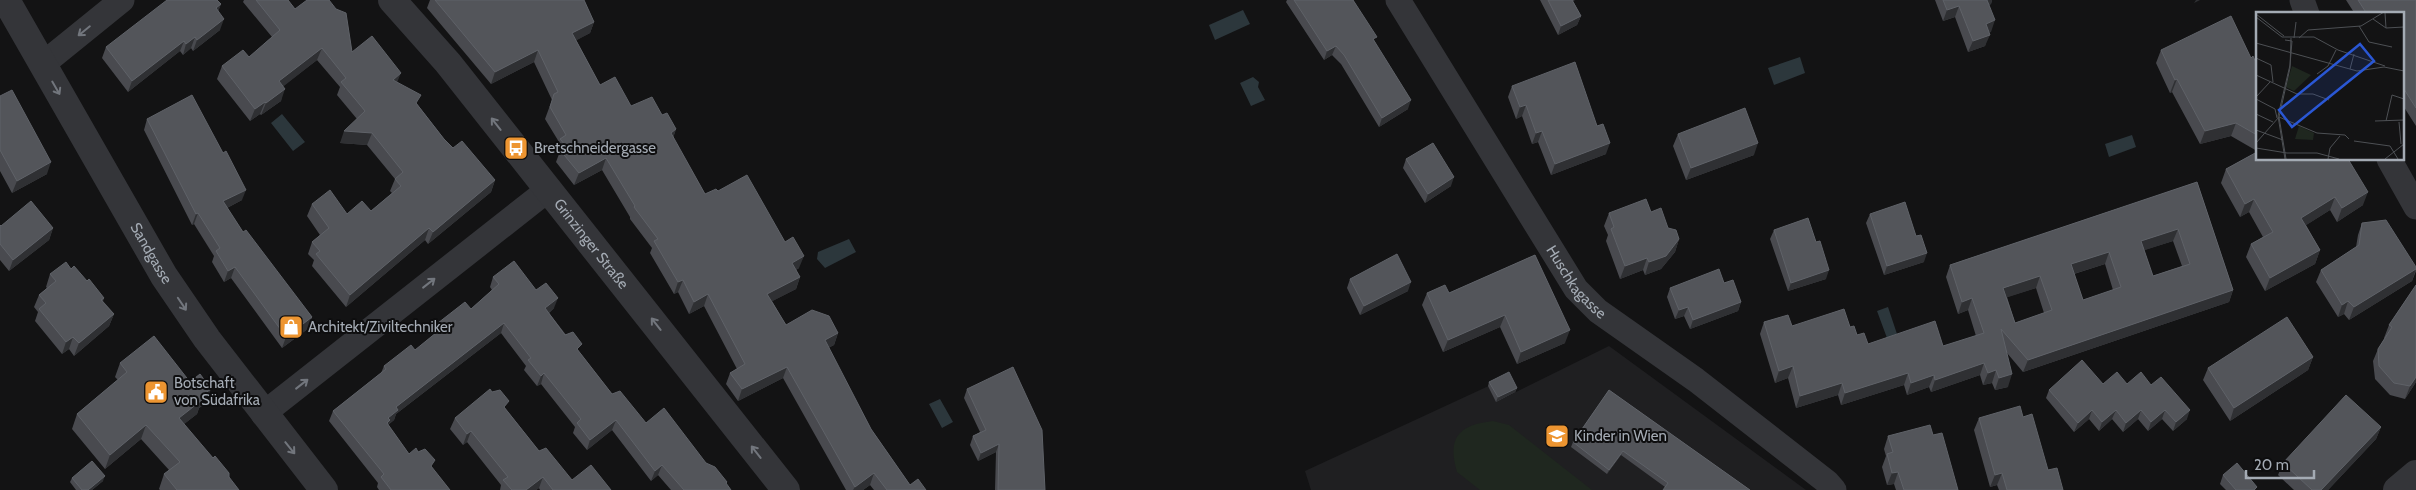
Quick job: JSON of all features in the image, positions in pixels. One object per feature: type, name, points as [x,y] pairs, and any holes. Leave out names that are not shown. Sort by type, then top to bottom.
[{"type":"street","name":"Sandgasse","points":[[6,0],[164,276],[207,339],[324,490]]},
{"type":"street","points":[[43,64],[122,0]]},
{"type":"street","name":"Grinzinger Straße","points":[[392,0],[448,63],[786,490]]},
{"type":"street","name":"Huschkagasse","points":[[1398,0],[1576,289],[1598,311],[1696,380],[1827,482],[1834,490]]},
{"type":"street","points":[[2302,0],[2306,12]]},
{"type":"street","points":[[2390,160],[2416,207]]},
{"type":"street","points":[[264,414],[549,189]]},
{"type":"street","points":[[2397,490],[2416,474]]},
{"type":"shaded area","points":[[1243,10],[1250,24],[1215,40],[1209,25]]},
{"type":"shaded area","points":[[1800,57],[1805,73],[1774,85],[1768,68]]},
{"type":"shaded area","points":[[1253,77],[1259,82],[1258,87],[1265,100],[1251,106],[1240,83]]},
{"type":"shaded area","points":[[282,114],[305,142],[293,151],[271,123]]},
{"type":"shaded area","points":[[2132,135],[2136,147],[2109,157],[2105,144]]},
{"type":"shaded area","points":[[849,239],[856,252],[825,268],[817,259],[818,252]]},
{"type":"shaded area","points":[[1888,307],[1897,334],[1887,338],[1877,311]]},
{"type":"shaded area","name":"Kinder in Wien","points":[[1609,346],[1806,490],[1311,490],[1305,471],[1508,377],[1516,392]]},
{"type":"shaded area","points":[[940,399],[953,422],[942,428],[929,404]]},
{"type":"shaded area","points":[[1493,421],[1509,425],[1592,490],[1480,490],[1457,472],[1453,450],[1458,435],[1464,430],[1471,426]]},
{"type":"building","points":[[167,0],[217,0],[221,4],[216,8],[224,19],[197,40],[195,37],[186,44],[184,41],[132,81],[106,47]]},
{"type":"building","points":[[256,0],[288,0],[295,9],[307,0],[329,0],[336,9],[346,13],[352,52],[372,36],[401,73],[393,80],[421,95],[416,103],[444,139],[453,148],[462,141],[495,180],[433,232],[429,228],[350,295],[316,254],[320,251],[312,242],[329,228],[312,204],[330,190],[347,214],[362,201],[371,211],[401,186],[395,179],[403,172],[372,133],[344,131],[365,111],[341,82],[346,78],[322,48],[279,81],[285,89],[255,109],[222,66],[243,50],[249,57],[280,30]]},
{"type":"building","points":[[435,0],[584,0],[594,22],[572,33],[600,85],[615,77],[631,106],[652,97],[662,115],[667,113],[676,129],[671,133],[705,194],[716,189],[718,191],[747,175],[785,242],[793,237],[804,256],[792,263],[800,277],[767,294],[786,325],[812,310],[829,316],[838,333],[825,340],[871,429],[910,485],[918,479],[926,490],[887,490],[874,473],[855,487],[787,367],[742,389],[730,373],[745,364],[708,294],[694,302],[683,280],[678,282],[654,241],[658,239],[634,207],[606,158],[579,173],[560,150],[566,146],[560,139],[566,135],[550,107],[554,94],[558,92],[538,50],[495,72]]},
{"type":"building","points":[[1294,0],[1353,0],[1377,37],[1373,39],[1411,100],[1382,118],[1344,55],[1336,46],[1327,51]]},
{"type":"building","points":[[1548,0],[1572,0],[1581,16],[1561,26]]},
{"type":"building","points":[[1943,0],[1987,0],[1995,20],[1986,24],[1990,35],[1973,41],[1959,6],[1947,10]]},
{"type":"building","points":[[2358,0],[2416,0],[2416,108],[2404,89],[2404,12],[2366,12]]},
{"type":"building","points":[[2231,16],[2251,58],[2253,56],[2256,63],[2256,134],[2236,123],[2205,131],[2177,79],[2175,80],[2161,50]]},
{"type":"building","points":[[1575,62],[1597,126],[1603,124],[1610,143],[1555,164],[1542,131],[1536,133],[1526,105],[1520,107],[1512,86]]},
{"type":"building","points":[[12,90],[51,162],[17,181],[0,150],[0,96]]},
{"type":"building","points":[[192,95],[223,153],[226,151],[246,190],[223,201],[243,232],[246,230],[312,317],[286,337],[235,267],[228,271],[216,251],[220,248],[198,213],[196,214],[147,119]]},
{"type":"building","points":[[1745,108],[1758,143],[1691,168],[1678,134]]},
{"type":"building","points":[[1433,143],[1454,177],[1428,194],[1406,159]]},
{"type":"building","points":[[2256,153],[2256,160],[2349,160],[2368,192],[2342,208],[2335,197],[2301,218],[2320,250],[2270,278],[2251,244],[2273,232],[2254,199],[2245,204],[2226,169]]},
{"type":"building","points":[[2197,182],[2233,290],[2028,360],[2001,329],[2012,374],[1999,378],[1996,370],[1988,373],[1984,363],[1935,380],[1934,375],[1911,383],[1908,373],[1845,393],[1842,383],[1800,396],[1793,366],[1779,371],[1764,322],[1788,315],[1792,326],[1844,309],[1850,327],[1854,326],[1857,335],[1864,333],[1868,344],[1935,321],[1943,346],[1984,333],[1972,298],[1962,302],[1950,265]],"holes":[[[2178,229],[2190,264],[2153,276],[2141,241]],[[2109,252],[2121,287],[2083,300],[2071,264]],[[2040,276],[2052,310],[2015,323],[2003,288]]]},
{"type":"building","points":[[1646,199],[1651,212],[1661,208],[1668,228],[1676,230],[1679,239],[1666,256],[1649,262],[1647,258],[1625,266],[1611,229],[1614,227],[1609,213]]},
{"type":"building","points":[[31,201],[53,228],[13,260],[0,244],[0,225]]},
{"type":"building","points":[[1905,202],[1916,236],[1921,235],[1927,253],[1887,266],[1870,214]]},
{"type":"building","points":[[1808,218],[1816,242],[1820,241],[1829,270],[1791,283],[1774,230]]},
{"type":"building","points":[[2386,220],[2416,269],[2354,307],[2348,301],[2342,305],[2321,270],[2359,245],[2362,223]]},
{"type":"building","points":[[1397,254],[1411,282],[1364,306],[1350,279]]},
{"type":"building","points":[[1535,255],[1570,330],[1521,352],[1505,315],[1448,340],[1427,293],[1445,285],[1449,293]]},
{"type":"building","points":[[514,261],[536,290],[546,283],[558,298],[545,308],[565,335],[573,332],[582,344],[577,349],[612,394],[620,391],[646,423],[664,408],[706,463],[715,467],[731,490],[684,490],[662,465],[655,471],[616,420],[590,440],[577,423],[581,419],[544,373],[541,376],[528,360],[531,358],[504,323],[396,407],[398,410],[388,418],[390,420],[387,423],[409,454],[416,448],[418,452],[425,449],[435,460],[431,466],[450,490],[391,490],[381,477],[384,474],[333,411],[386,369],[384,366],[411,345],[415,350],[442,328],[438,323],[465,302],[471,309],[499,284],[493,277]]},
{"type":"building","points":[[66,262],[71,269],[74,266],[87,281],[89,279],[104,298],[101,300],[114,314],[79,343],[73,337],[66,342],[39,309],[46,303],[39,295],[56,281],[50,274]]},
{"type":"building","points":[[1719,269],[1724,283],[1733,280],[1741,302],[1693,320],[1688,307],[1679,310],[1670,288]]},
{"type":"building","points":[[2416,285],[2416,377],[2410,386],[2394,383],[2379,366],[2378,349],[2392,327],[2389,325]]},
{"type":"building","points":[[2287,317],[2313,357],[2234,408],[2208,368]]},
{"type":"building","points":[[154,336],[190,382],[200,374],[211,389],[200,397],[202,400],[179,418],[213,458],[215,456],[229,473],[229,477],[239,490],[177,490],[164,474],[180,462],[146,425],[110,455],[77,414],[127,372],[120,363]]},
{"type":"building","points":[[2082,360],[2103,384],[2117,372],[2127,384],[2141,372],[2151,385],[2161,377],[2190,410],[2176,422],[2165,410],[2151,422],[2141,410],[2126,423],[2116,410],[2102,422],[2092,410],[2078,423],[2049,390]]},
{"type":"building","points":[[1013,367],[1042,430],[1045,490],[998,490],[999,444],[981,453],[973,436],[986,430],[967,389]]},
{"type":"building","points":[[1509,372],[1517,388],[1498,397],[1489,382]]},
{"type":"building","points":[[490,389],[492,392],[500,390],[509,401],[504,407],[539,451],[546,448],[572,480],[591,465],[611,490],[553,490],[543,477],[526,490],[512,490],[503,480],[508,477],[471,431],[467,434],[455,418]]},
{"type":"building","points":[[1609,390],[1750,490],[1663,490],[1668,483],[1623,451],[1609,470],[1573,442]]},
{"type":"building","points":[[2346,395],[2381,427],[2321,490],[2312,490],[2283,463]]},
{"type":"building","points":[[2020,406],[2023,417],[2032,414],[2048,470],[2057,468],[2063,490],[2007,490],[2002,473],[1995,475],[1979,418]]},
{"type":"building","points":[[1930,425],[1933,435],[1942,433],[1958,490],[1904,490],[1898,472],[1892,473],[1887,454],[1893,452],[1888,436]]},
{"type":"building","points":[[92,461],[105,476],[88,490],[82,490],[72,478]]},
{"type":"building","points":[[2237,463],[2257,487],[2254,490],[2236,490],[2223,475]]},
{"type":"place","name":"Bretschneidergasse","points":[[516,148]]},
{"type":"place","name":"Architekt/Ziviltechniker","points":[[291,327]]},
{"type":"place","name":"Botschaft von Südafrika","points":[[156,392]]},
{"type":"place","name":"Kinder in Wien","points":[[1557,436]]}]
